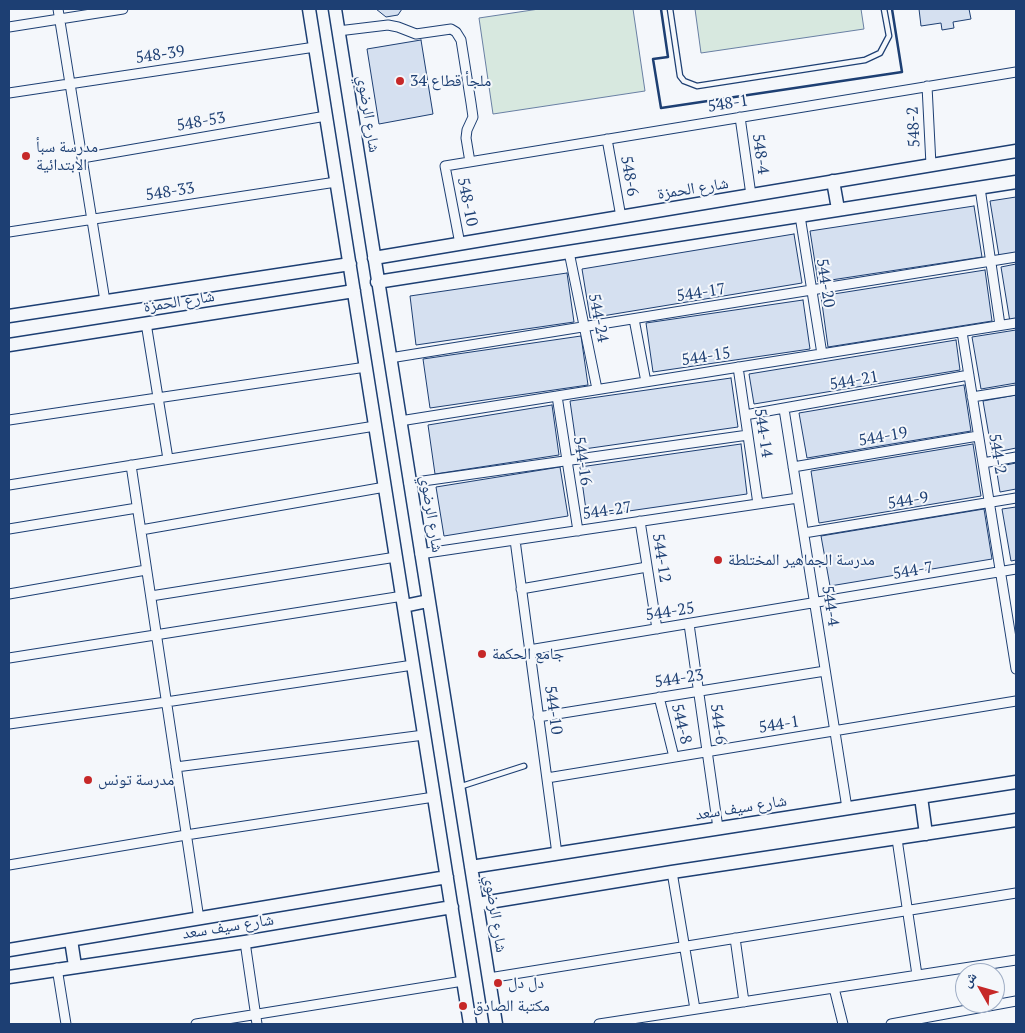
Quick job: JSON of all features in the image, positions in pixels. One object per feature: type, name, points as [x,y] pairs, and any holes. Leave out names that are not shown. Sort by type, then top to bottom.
[{"type":"street","points":[[58,9],[105,301]]},
{"type":"street","points":[[9,27],[123,9]]},
{"type":"street","points":[[309,9],[470,1024]]},
{"type":"street","name":"شارع الرضوي","points":[[334,9],[496,1024]]},
{"type":"street","points":[[338,31],[388,25],[410,30],[416,34],[450,29],[456,32],[461,40],[472,103],[473,117],[467,130],[466,138],[470,162]]},
{"type":"street","name":"548-39","points":[[9,93],[315,48]]},
{"type":"street","name":"548-1","points":[[445,166],[1016,72]]},
{"type":"street","name":"548-2","points":[[927,86],[931,165]]},
{"type":"street","name":"548-53","points":[[82,158],[326,116]]},
{"type":"street","name":"548-4","points":[[740,117],[751,195]]},
{"type":"street","name":"548-6","points":[[607,139],[621,217]]},
{"type":"street","name":"شارع الحمزة","points":[[374,258],[1016,151]]},
{"type":"street","name":"548-10","points":[[445,166],[460,244]]},
{"type":"street","points":[[833,181],[838,209]]},
{"type":"street","name":"548-33","points":[[9,232],[336,182]]},
{"type":"street","points":[[377,282],[1016,182]]},
{"type":"street","points":[[980,188],[1000,326]]},
{"type":"street","name":"544-20","points":[[800,216],[822,354]]},
{"type":"street","name":"544-24","points":[[569,252],[597,389]]},
{"type":"street","name":"544-17","points":[[390,358],[1016,257]]},
{"type":"street","name":"شارع الحمزة","points":[[9,316],[350,264]]},
{"type":"street","name":"شارع الحمزة","points":[[9,345],[354,291]]},
{"type":"street","points":[[634,319],[646,382]]},
{"type":"street","points":[[146,323],[168,459]]},
{"type":"street","name":"544-15","points":[[400,421],[1016,323]]},
{"type":"street","name":"544-2","points":[[962,332],[1000,572],[1014,641],[1016,669]]},
{"type":"street","points":[[9,420],[366,367]]},
{"type":"street","name":"544-14","points":[[738,367],[758,504]]},
{"type":"street","name":"544-21","points":[[745,416],[969,375]]},
{"type":"street","points":[[972,397],[1016,390]]},
{"type":"street","name":"544-16","points":[[557,396],[578,531]]},
{"type":"street","name":"544-4","points":[[784,409],[847,808]]},
{"type":"street","points":[[9,485],[376,426]]},
{"type":"street","points":[[409,483],[748,435]]},
{"type":"street","name":"544-19","points":[[794,467],[978,436]]},
{"type":"street","points":[[983,463],[1016,457]]},
{"type":"street","points":[[131,465],[199,919]]},
{"type":"street","points":[[140,530],[385,487]]},
{"type":"street","name":"544-27","points":[[420,554],[798,498]]},
{"type":"street","name":"544-9","points":[[804,533],[1016,498]]},
{"type":"street","points":[[9,529],[137,508]]},
{"type":"street","name":"544-12","points":[[640,522],[657,629]]},
{"type":"street","name":"544-10","points":[[515,540],[557,854]]},
{"type":"street","points":[[150,596],[396,557]]},
{"type":"street","points":[[521,589],[647,567]]},
{"type":"street","name":"544-7","points":[[815,603],[1016,569]]},
{"type":"street","points":[[9,594],[146,570]]},
{"type":"street","points":[[9,658],[156,635],[403,601],[428,602]]},
{"type":"street","name":"544-25","points":[[529,650],[815,603]]},
{"type":"street","name":"544-6","points":[[689,624],[718,828]]},
{"type":"street","points":[[9,724],[414,665]]},
{"type":"street","name":"544-23","points":[[538,717],[825,671]]},
{"type":"street","name":"544-8","points":[[659,697],[674,757]]},
{"type":"street","name":"544-1","points":[[546,778],[1016,701]]},
{"type":"street","points":[[176,767],[424,735]]},
{"type":"street","name":"شارع سيف سعد","points":[[471,867],[1016,782]]},
{"type":"street","points":[[9,866],[186,835],[434,797]]},
{"type":"street","points":[[921,797],[926,834]]},
{"type":"street","points":[[477,904],[672,872],[1016,820]]},
{"type":"street","points":[[897,839],[918,975]]},
{"type":"street","points":[[672,872],[683,947],[695,1009]]},
{"type":"street","name":"شارع سيف سعد","points":[[9,950],[447,877]]},
{"type":"street","points":[[488,978],[1016,893]]},
{"type":"street","name":"شارع سيف سعد","points":[[9,977],[57,968],[245,942],[452,907]]},
{"type":"street","points":[[735,938],[744,1002]]},
{"type":"street","points":[[70,940],[75,966]]},
{"type":"street","points":[[245,942],[256,1020]]},
{"type":"street","points":[[599,1024],[659,1020],[695,1009],[1016,960]]},
{"type":"street","points":[[57,968],[66,1024]]},
{"type":"street","points":[[196,1024],[256,1020],[463,982]]},
{"type":"street","points":[[834,988],[843,1024]]},
{"type":"street","points":[[891,1024],[1016,1001]]},
{"type":"lane","points":[[670,9],[680,76],[684,81],[697,86],[865,60],[880,53],[889,36],[884,9]]},
{"type":"lane","points":[[458,788],[524,766]]},
{"type":"shaded area","points":[[539,9],[633,9],[645,91],[493,114],[479,18]]},
{"type":"shaded area","points":[[695,9],[861,9],[864,29],[701,53]]},
{"type":"building","points":[[376,9],[402,9],[398,15],[386,17]]},
{"type":"building","points":[[919,9],[969,9],[971,19],[953,22],[954,28],[942,30],[941,23],[921,26]]},
{"type":"building","name":"ملجأ قطاع 34","points":[[421,40],[433,114],[379,124],[367,49]]},
{"type":"building","points":[[1016,197],[1016,253],[999,256],[990,201]]},
{"type":"building","points":[[974,206],[982,257],[818,282],[810,231]]},
{"type":"building","points":[[794,234],[802,283],[590,318],[582,269]]},
{"type":"building","points":[[1016,264],[1016,321],[1010,322],[1001,267]]},
{"type":"building","points":[[985,270],[992,321],[828,347],[821,296]]},
{"type":"building","points":[[567,273],[574,322],[416,345],[410,296]]},
{"type":"building","points":[[803,300],[810,349],[653,372],[646,323]]},
{"type":"building","points":[[1016,330],[1016,383],[981,389],[972,337]]},
{"type":"building","points":[[581,336],[588,385],[430,408],[423,359]]},
{"type":"building","points":[[956,340],[960,370],[754,404],[749,374]]},
{"type":"building","points":[[731,378],[738,427],[577,450],[570,401]]},
{"type":"building","points":[[964,385],[971,431],[807,458],[799,413]]},
{"type":"building","points":[[1016,395],[1016,448],[992,453],[983,401]]},
{"type":"building","points":[[552,405],[559,455],[435,474],[428,425]]},
{"type":"building","points":[[741,444],[747,494],[587,517],[580,467]]},
{"type":"building","points":[[973,444],[981,496],[819,523],[811,471]]},
{"type":"building","points":[[1016,463],[1016,489],[1000,492],[996,467]]},
{"type":"building","points":[[560,467],[568,516],[444,536],[436,487]]},
{"type":"building","points":[[1016,507],[1016,560],[1011,561],[1002,509]]},
{"type":"building","points":[[984,509],[992,559],[830,586],[821,536]]},
{"type":"wall","points":[[661,9],[668,57],[653,59],[661,108],[902,72],[892,9]]},
{"type":"place","name":"ملجأ قطاع 34","points":[[400,81]]},
{"type":"place","name":"مدرسة سبأ الابتدائية","points":[[26,156]]},
{"type":"place","name":"مدرسة الجماهير المختلطة","points":[[718,560]]},
{"type":"place","name":"جامع الحكمة","points":[[482,654]]},
{"type":"place","name":"مدرسة تونس","points":[[88,780]]},
{"type":"place","name":"دل دل","points":[[498,983]]},
{"type":"place","name":"مكتبة الصادق","points":[[463,1006]]}]
